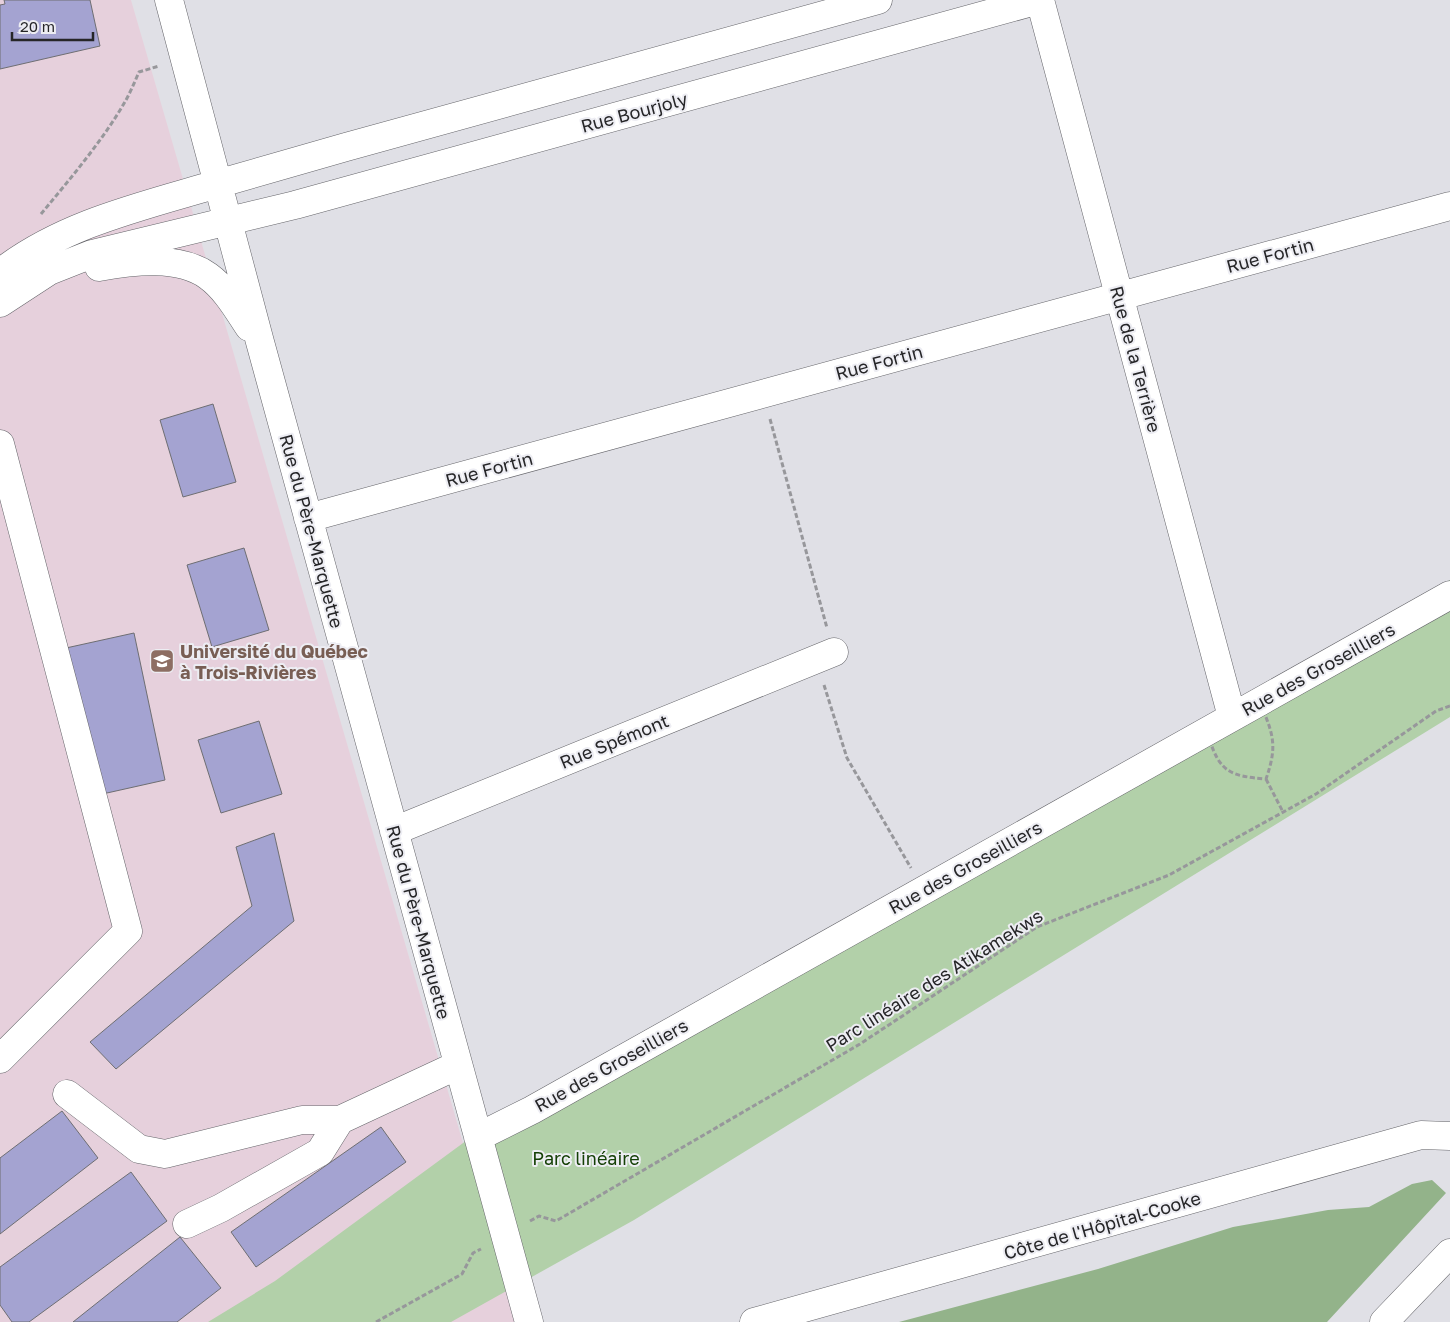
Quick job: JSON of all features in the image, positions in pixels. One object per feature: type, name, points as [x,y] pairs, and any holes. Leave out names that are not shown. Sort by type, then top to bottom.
[{"type":"street","name":"Rue du Père-Marquette","points":[[169,0],[260,342],[529,1322]]},
{"type":"street","points":[[0,273],[30,251],[111,216],[280,165],[878,0]]},
{"type":"street","name":"Rue Bourjoly","points":[[0,303],[49,271],[92,254],[295,205],[1040,0]]},
{"type":"street","name":"Rue de la Terrière","points":[[1040,0],[1232,717]]},
{"type":"street","name":"Rue Fortin","points":[[308,518],[1450,206]]},
{"type":"street","points":[[49,271],[84,270],[120,263],[152,262],[176,264],[196,270],[207,276],[223,290],[260,342]]},
{"type":"street","points":[[0,444],[128,931],[0,1059]]},
{"type":"street","name":"Rue des Groseilliers","points":[[478,1137],[532,1110],[1450,595]]},
{"type":"street","name":"Rue Spémont","points":[[394,831],[834,652]]},
{"type":"street","points":[[66,1094],[139,1149],[165,1154],[302,1120],[340,1120],[458,1065]]},
{"type":"street","points":[[187,1224],[221,1208],[320,1152],[340,1120]]},
{"type":"street","name":"Côte de l'Hôpital-Cooke","points":[[754,1322],[1422,1135],[1450,1136]]},
{"type":"street","points":[[1384,1322],[1450,1253]]},
{"type":"path","points":[[30,251],[26,232],[71,178],[102,135],[126,100],[139,72],[184,59]]},
{"type":"path","points":[[764,394],[818,597]]},
{"type":"path","points":[[831,704],[847,758],[924,890]]},
{"type":"path","name":"Parc linéaire des Atikamekws","points":[[539,1216],[556,1221],[860,1044],[1038,927],[1169,875],[1316,794],[1436,711],[1450,706]]},
{"type":"path","points":[[1266,779],[1246,777],[1230,772],[1217,760],[1209,738],[1232,717],[1263,710],[1274,746],[1273,758],[1266,779],[1283,812]]},
{"type":"path","points":[[376,1322],[462,1274],[473,1253]]},
{"type":"shaded area","name":"Université du Québec à Trois-Rivières","points":[[0,0],[131,0],[515,1322],[0,1322]]},
{"type":"green space","name":"Parc linéaire","points":[[1450,580],[1450,717],[634,1220],[451,1322],[208,1322],[275,1281],[489,1124]]},
{"type":"green space","points":[[1432,1180],[1446,1193],[1327,1322],[899,1322],[1098,1269],[1233,1227],[1328,1210],[1369,1207],[1412,1184]]},
{"type":"building","points":[[4,0],[90,0],[100,46],[0,69],[0,5],[5,4]]},
{"type":"building","points":[[213,404],[236,482],[183,497],[160,420]]},
{"type":"building","points":[[244,548],[269,630],[212,647],[187,565]]},
{"type":"building","points":[[134,633],[165,780],[98,795],[66,648]]},
{"type":"building","points":[[259,721],[282,794],[221,813],[198,740]]},
{"type":"building","points":[[274,833],[294,921],[116,1069],[90,1042],[252,906],[236,847]]},
{"type":"building","points":[[62,1111],[98,1158],[0,1234],[0,1158]]},
{"type":"building","points":[[381,1127],[406,1162],[256,1267],[231,1232]]},
{"type":"building","points":[[131,1172],[167,1221],[29,1322],[12,1322],[0,1305],[0,1267]]},
{"type":"building","points":[[180,1237],[221,1288],[177,1322],[73,1322]]},
{"type":"place","name":"Université du Québec à Trois-Rivières","points":[[162,661]]}]
